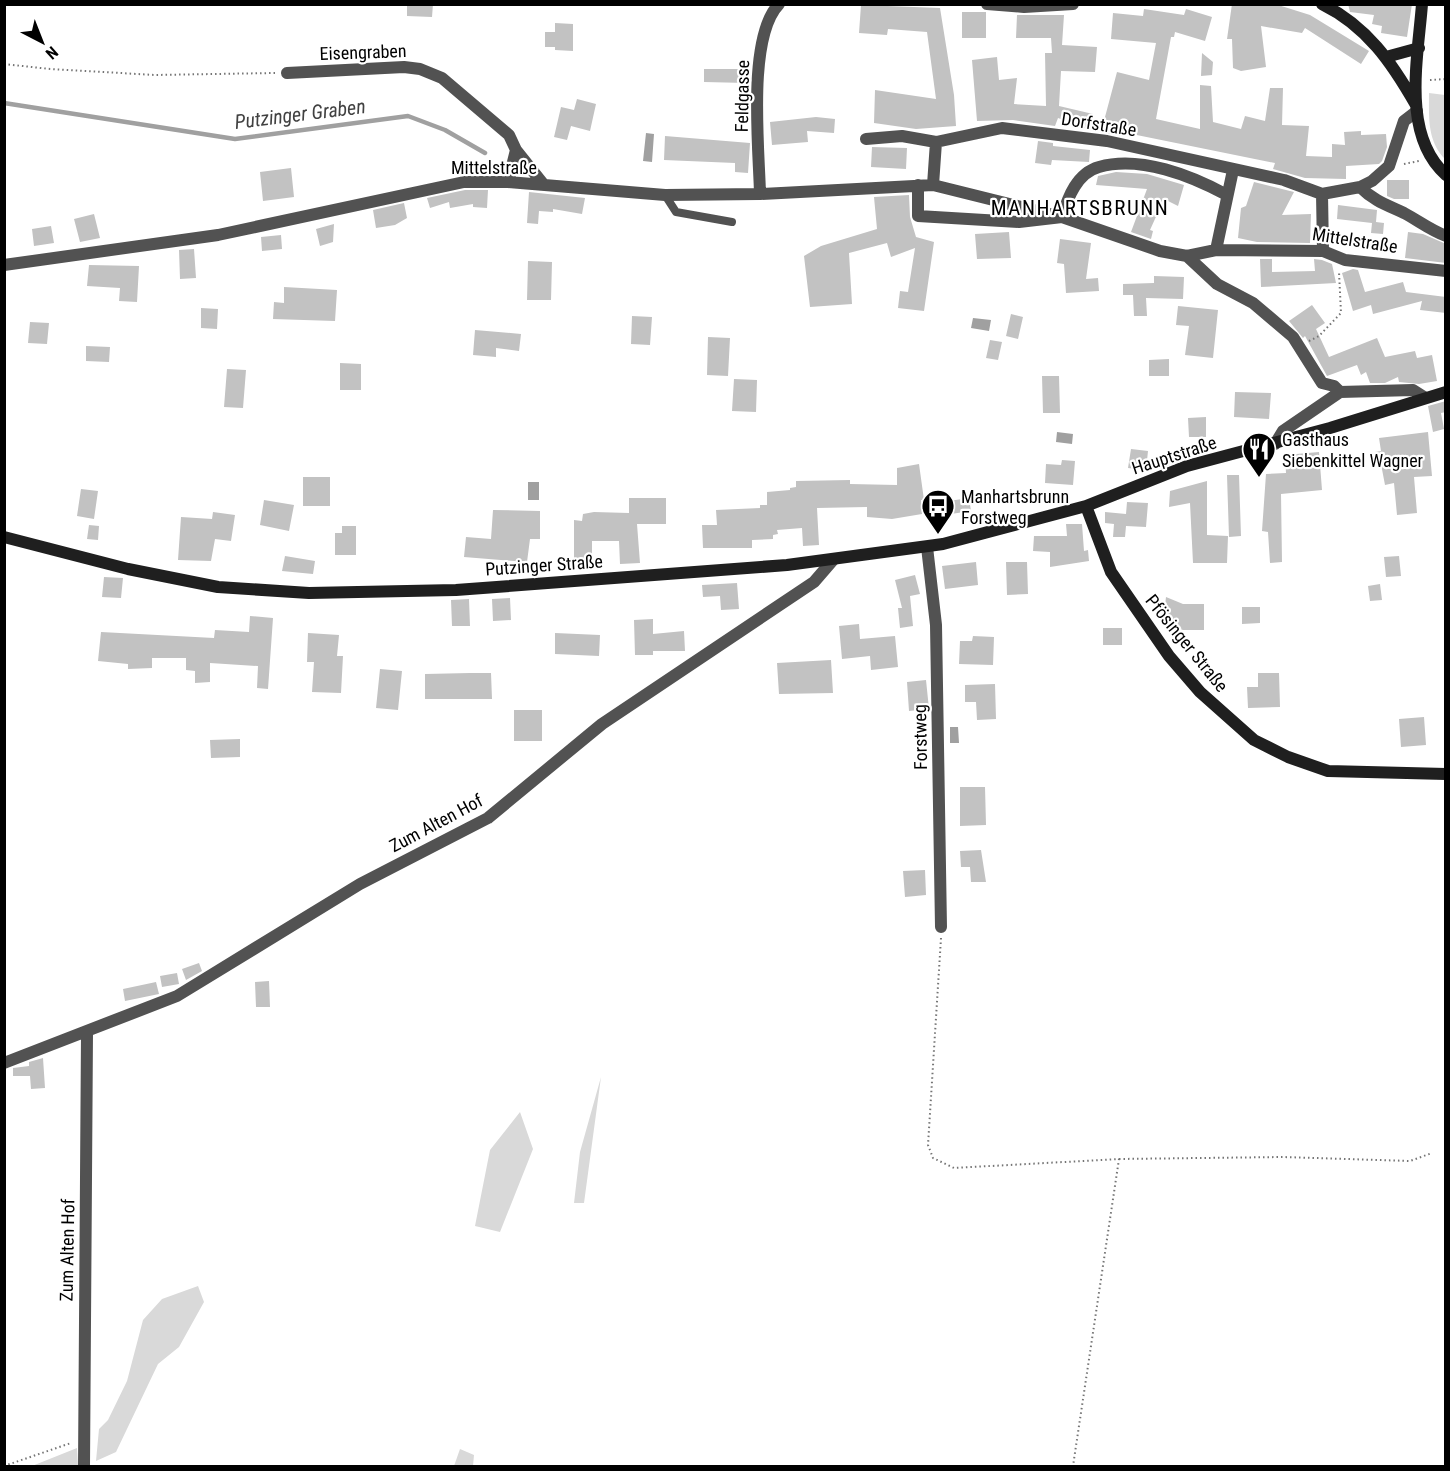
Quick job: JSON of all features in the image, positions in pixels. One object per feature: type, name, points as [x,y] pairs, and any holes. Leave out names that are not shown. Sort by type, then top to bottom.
[{"type":"street","name":"Feldgasse","points":[[759,194],[758,98],[762,37],[779,4]]},
{"type":"street","points":[[987,4],[1024,7],[1073,4]]},
{"type":"street","points":[[1322,4],[1342,15],[1364,32],[1386,57],[1417,108]]},
{"type":"street","points":[[1422,4],[1417,108],[1420,139],[1431,160],[1444,172]]},
{"type":"street","points":[[1386,57],[1419,48]]},
{"type":"street","name":"Eisengraben","points":[[287,73],[404,67],[420,69],[442,78],[509,135],[516,150],[544,185]]},
{"type":"street","points":[[1323,251],[1322,194],[1360,187],[1389,166],[1404,121],[1417,108]]},
{"type":"street","name":"Dorfstraße","points":[[866,139],[902,136],[936,142],[1002,128],[1107,141],[1284,180],[1322,194]]},
{"type":"street","points":[[933,185],[936,142]]},
{"type":"street","points":[[508,182],[516,150]]},
{"type":"street","name":"Dorfstraße","points":[[1062,217],[1074,188],[1098,167],[1132,164],[1200,180],[1227,195]]},
{"type":"street","points":[[1216,250],[1233,170]]},
{"type":"street","name":"Mittelstraße","points":[[4,265],[218,235],[355,207],[437,186],[464,182],[508,182],[664,195],[759,194],[933,185],[1062,217],[1160,251],[1188,256],[1216,250],[1323,251],[1345,260],[1446,271]]},
{"type":"street","name":"Mittelstraße","points":[[918,184],[918,216],[1019,222],[1062,217]]},
{"type":"street","points":[[1360,187],[1372,199],[1406,214],[1428,230],[1446,236]]},
{"type":"street","points":[[1188,256],[1217,284],[1253,303],[1293,337],[1322,384],[1334,386],[1340,392],[1282,431],[1275,444]]},
{"type":"street","name":"Hauptstraße","points":[[1340,392],[1413,390],[1424,397]]},
{"type":"street","name":"Hauptstraße","points":[[1086,506],[1187,466],[1275,444],[1446,392]]},
{"type":"street","name":"Putzinger Straße","points":[[4,537],[128,569],[218,587],[309,593],[456,590],[833,560],[927,547],[1086,506]]},
{"type":"street","name":"Pfösinger Straße","points":[[1086,506],[1112,573],[1169,656],[1200,693],[1254,740],[1288,757],[1328,771],[1446,774]]},
{"type":"street","name":"Forstweg","points":[[927,547],[936,625],[942,927]]},
{"type":"street","name":"Zum Alten Hof","points":[[4,1063],[87,1033],[177,996],[360,884],[488,818],[602,724],[814,582],[833,560]]},
{"type":"street","name":"Zum Alten Hof","points":[[84,1467],[87,1033]]},
{"type":"lane","points":[[664,195],[676,212],[732,222]]},
{"type":"path","points":[[4,64],[155,75],[287,73]]},
{"type":"path","points":[[1418,80],[1446,79]]},
{"type":"path","points":[[1389,166],[1431,160]]},
{"type":"path","points":[[1299,347],[1318,336],[1341,313],[1342,292],[1336,257]]},
{"type":"path","points":[[942,927],[928,1145],[933,1158],[954,1168],[1119,1159],[1283,1157],[1410,1161],[1432,1152]]},
{"type":"path","points":[[1073,1467],[1119,1159]]},
{"type":"path","points":[[4,1466],[62,1443],[83,1441]]},
{"type":"shaded area","points":[[1429,93],[1445,95],[1445,159],[1432,137],[1429,120]]},
{"type":"shaded area","points":[[646,133],[654,134],[652,162],[643,161]]},
{"type":"shaded area","points":[[973,318],[991,320],[989,331],[971,328]]},
{"type":"shaded area","points":[[1057,432],[1073,434],[1072,444],[1056,442]]},
{"type":"shaded area","points":[[528,482],[539,482],[539,500],[528,500]]},
{"type":"shaded area","points":[[950,727],[958,727],[959,743],[950,743]]},
{"type":"shaded area","points":[[601,1077],[584,1203],[574,1203],[580,1152]]},
{"type":"shaded area","points":[[520,1112],[533,1149],[500,1232],[475,1226],[490,1150]]},
{"type":"shaded area","points":[[198,1286],[204,1302],[179,1347],[158,1364],[116,1452],[96,1461],[99,1429],[108,1420],[127,1381],[143,1320],[162,1299]]},
{"type":"shaded area","points":[[77,1448],[78,1466],[32,1466]]},
{"type":"shaded area","points":[[460,1449],[474,1455],[473,1466],[454,1466]]},
{"type":"building","points":[[407,4],[433,4],[432,17],[407,16]]},
{"type":"building","points":[[1232,4],[1275,4],[1310,15],[1369,51],[1361,64],[1305,28],[1302,33],[1261,26],[1266,67],[1241,71],[1233,68],[1232,39],[1227,39]]},
{"type":"building","points":[[1348,4],[1412,4],[1407,37],[1381,33],[1382,26],[1372,24],[1374,15],[1350,12]]},
{"type":"building","points":[[861,5],[940,8],[954,95],[956,126],[916,129],[874,123],[875,90],[936,99],[927,32],[888,29],[887,35],[859,33]]},
{"type":"building","points":[[1144,9],[1184,15],[1186,9],[1212,17],[1205,41],[1175,32],[1174,37],[1171,37],[1156,119],[1200,129],[1200,85],[1211,86],[1213,122],[1241,129],[1245,116],[1265,121],[1270,88],[1283,88],[1282,125],[1309,126],[1306,156],[1332,157],[1332,144],[1345,145],[1344,132],[1361,131],[1361,135],[1386,134],[1387,147],[1382,161],[1379,164],[1346,166],[1346,179],[1305,178],[1273,169],[1275,163],[1117,131],[1116,135],[1101,132],[1117,72],[1149,80],[1156,43],[1111,39],[1113,13],[1143,16]]},
{"type":"building","points":[[962,12],[986,12],[986,38],[962,38]]},
{"type":"building","points":[[1017,15],[1064,15],[1062,45],[1097,47],[1095,72],[1061,71],[1059,106],[1093,114],[1093,131],[1058,118],[1055,126],[1013,120],[977,121],[972,60],[997,57],[999,80],[1017,78],[1014,104],[1046,106],[1045,53],[1052,53],[1051,38],[1016,38]]},
{"type":"building","points":[[555,23],[573,24],[573,51],[545,47],[545,32],[555,32]]},
{"type":"building","points":[[1202,53],[1213,62],[1212,75],[1201,76]]},
{"type":"building","points":[[704,69],[747,69],[747,83],[704,82]]},
{"type":"building","points":[[577,99],[596,104],[590,131],[571,126],[567,140],[554,137],[561,107],[574,110]]},
{"type":"building","points":[[816,117],[835,119],[834,133],[807,131],[808,142],[772,145],[770,122]]},
{"type":"building","points":[[665,136],[750,143],[748,173],[735,172],[735,163],[664,160]]},
{"type":"building","points":[[1038,141],[1053,143],[1053,146],[1090,150],[1089,162],[1052,160],[1051,165],[1035,163]]},
{"type":"building","points":[[872,147],[907,148],[906,169],[871,167]]},
{"type":"building","points":[[291,168],[294,197],[263,201],[260,172]]},
{"type":"building","points":[[1116,172],[1147,174],[1184,185],[1178,206],[1164,199],[1150,230],[1153,231],[1151,239],[1131,232],[1147,189],[1096,185],[1098,176]]},
{"type":"building","points":[[1387,180],[1409,180],[1409,199],[1394,199],[1387,196]]},
{"type":"building","points":[[1254,182],[1294,192],[1282,215],[1311,214],[1310,243],[1257,242],[1238,238],[1241,208],[1246,206]]},
{"type":"building","points":[[465,190],[488,190],[487,208],[473,207],[473,204],[450,208],[449,202],[430,208],[427,198]]},
{"type":"building","points":[[529,192],[585,198],[582,214],[553,209],[553,212],[539,211],[538,224],[527,223]]},
{"type":"building","points":[[909,195],[910,217],[916,237],[934,242],[924,311],[898,308],[900,291],[908,292],[915,248],[891,257],[887,243],[849,253],[852,304],[810,307],[804,256],[821,246],[877,229],[874,197]]},
{"type":"building","points":[[404,203],[407,218],[395,225],[376,228],[373,210]]},
{"type":"building","points":[[1338,205],[1377,210],[1376,222],[1384,223],[1383,234],[1371,233],[1372,223],[1337,219]]},
{"type":"building","points":[[94,214],[100,238],[80,242],[74,219]]},
{"type":"building","points":[[334,224],[333,242],[320,246],[316,229]]},
{"type":"building","points":[[51,226],[54,243],[34,246],[32,229]]},
{"type":"building","points":[[1009,232],[1011,258],[977,259],[975,234]]},
{"type":"building","points":[[1408,232],[1423,234],[1446,244],[1446,263],[1405,258]]},
{"type":"building","points":[[281,235],[282,249],[262,251],[261,237]]},
{"type":"building","points":[[1060,239],[1091,243],[1086,279],[1098,278],[1099,291],[1066,293],[1064,264],[1057,263]]},
{"type":"building","points":[[194,249],[196,278],[180,279],[179,250]]},
{"type":"building","points":[[1260,259],[1272,259],[1272,272],[1315,271],[1314,259],[1322,260],[1332,264],[1336,283],[1261,287]]},
{"type":"building","points":[[528,261],[552,262],[551,300],[527,300]]},
{"type":"building","points":[[89,265],[139,266],[137,302],[119,301],[120,288],[87,286]]},
{"type":"building","points":[[1353,269],[1358,270],[1365,292],[1403,282],[1406,292],[1446,297],[1446,313],[1420,310],[1422,301],[1373,314],[1371,305],[1353,311],[1342,273]]},
{"type":"building","points":[[1154,276],[1184,277],[1183,299],[1146,298],[1147,316],[1134,316],[1133,295],[1123,295],[1123,284],[1154,283]]},
{"type":"building","points":[[284,287],[337,290],[335,321],[273,319],[274,302],[284,303]]},
{"type":"building","points":[[1312,305],[1325,323],[1316,329],[1329,357],[1377,338],[1385,357],[1415,351],[1417,358],[1432,355],[1437,381],[1419,384],[1399,382],[1398,377],[1385,383],[1370,383],[1366,372],[1361,375],[1357,365],[1327,376],[1305,336],[1303,338],[1289,321]]},
{"type":"building","points":[[1178,306],[1218,310],[1213,358],[1185,355],[1189,326],[1176,325]]},
{"type":"building","points":[[201,308],[218,309],[217,329],[201,328]]},
{"type":"building","points":[[1011,314],[1023,317],[1018,339],[1006,336]]},
{"type":"building","points":[[632,316],[652,317],[650,345],[631,344]]},
{"type":"building","points":[[30,322],[49,323],[47,344],[28,343]]},
{"type":"building","points":[[475,330],[521,334],[519,351],[496,348],[496,357],[473,355]]},
{"type":"building","points":[[708,337],[730,338],[728,376],[707,375]]},
{"type":"building","points":[[990,340],[1002,342],[998,360],[986,358]]},
{"type":"building","points":[[86,346],[110,347],[109,362],[86,361]]},
{"type":"building","points":[[1169,359],[1169,376],[1149,376],[1149,360]]},
{"type":"building","points":[[340,363],[361,364],[361,390],[340,390]]},
{"type":"building","points":[[227,369],[246,370],[243,408],[224,407]]},
{"type":"building","points":[[1042,376],[1059,376],[1060,413],[1043,413]]},
{"type":"building","points":[[734,379],[757,380],[756,412],[732,411]]},
{"type":"building","points":[[1235,392],[1271,393],[1269,419],[1234,417]]},
{"type":"building","points":[[1446,401],[1446,412],[1441,413],[1444,429],[1433,432],[1428,406]]},
{"type":"building","points":[[1206,417],[1206,437],[1189,437],[1188,418]]},
{"type":"building","points":[[1428,432],[1432,476],[1414,477],[1417,513],[1397,515],[1394,483],[1385,485],[1381,464],[1377,465],[1375,452],[1381,451],[1379,438]]},
{"type":"building","points":[[1131,449],[1148,451],[1146,470],[1128,468]]},
{"type":"building","points":[[1319,452],[1322,490],[1281,494],[1282,562],[1270,563],[1268,532],[1262,531],[1266,474],[1286,473],[1285,455]]},
{"type":"building","points":[[1062,460],[1075,461],[1073,485],[1045,483],[1046,464],[1061,465]]},
{"type":"building","points":[[919,464],[924,500],[921,500],[922,514],[892,519],[867,517],[867,507],[817,508],[819,545],[803,546],[802,528],[777,530],[778,534],[773,535],[773,539],[752,540],[752,548],[703,548],[702,525],[717,525],[716,510],[760,508],[760,505],[767,505],[767,492],[790,490],[796,487],[796,481],[850,480],[850,484],[897,485],[897,468]]},
{"type":"building","points":[[1227,475],[1239,475],[1241,536],[1229,537]]},
{"type":"building","points":[[303,477],[330,477],[330,506],[303,506]]},
{"type":"building","points":[[1207,481],[1207,535],[1228,536],[1227,563],[1193,563],[1190,503],[1169,507],[1170,491]]},
{"type":"building","points":[[81,489],[98,491],[94,519],[77,516]]},
{"type":"building","points":[[629,498],[666,498],[666,524],[637,524],[640,563],[620,564],[619,541],[592,541],[592,559],[574,559],[574,520],[582,521],[583,514],[594,512],[629,513]]},
{"type":"building","points":[[969,498],[971,511],[944,515],[942,502]]},
{"type":"building","points":[[264,500],[294,505],[289,531],[260,525]]},
{"type":"building","points":[[1127,502],[1148,503],[1146,527],[1126,526],[1125,537],[1113,537],[1114,524],[1105,523],[1105,512],[1126,514]]},
{"type":"building","points":[[493,510],[540,511],[540,539],[530,539],[527,562],[464,557],[466,537],[491,539]]},
{"type":"building","points":[[213,512],[235,515],[231,541],[215,539],[211,561],[178,560],[181,517],[212,519]]},
{"type":"building","points":[[1066,524],[1082,524],[1084,551],[1088,550],[1089,561],[1050,567],[1050,552],[1033,551],[1034,536],[1067,536]]},
{"type":"building","points":[[89,525],[99,526],[98,540],[87,539]]},
{"type":"building","points":[[342,526],[356,526],[356,555],[335,555],[335,533],[342,533]]},
{"type":"building","points":[[285,556],[315,561],[313,574],[282,571]]},
{"type":"building","points":[[1399,556],[1401,576],[1386,577],[1384,557]]},
{"type":"building","points":[[976,562],[978,585],[945,589],[942,566]]},
{"type":"building","points":[[1006,562],[1027,562],[1028,594],[1007,595]]},
{"type":"building","points":[[915,575],[920,594],[910,596],[913,626],[900,628],[898,608],[902,608],[895,580]]},
{"type":"building","points":[[104,577],[123,578],[121,598],[102,597]]},
{"type":"building","points":[[737,583],[739,609],[721,610],[720,596],[703,597],[702,585]]},
{"type":"building","points":[[1380,584],[1382,600],[1370,601],[1368,586]]},
{"type":"building","points":[[1166,597],[1183,604],[1204,604],[1204,630],[1183,630],[1163,623]]},
{"type":"building","points":[[510,598],[511,620],[493,621],[492,599]]},
{"type":"building","points":[[469,599],[470,626],[452,626],[451,600]]},
{"type":"building","points":[[1242,607],[1260,607],[1260,623],[1242,624]]},
{"type":"building","points":[[250,616],[273,618],[268,689],[257,688],[258,666],[210,663],[210,682],[195,683],[195,671],[186,670],[186,658],[152,658],[152,668],[128,669],[128,664],[98,661],[101,632],[214,638],[215,630],[249,632]]},
{"type":"building","points":[[653,619],[653,634],[684,631],[685,651],[653,651],[653,655],[635,655],[634,620]]},
{"type":"building","points":[[859,624],[860,639],[895,636],[898,667],[871,670],[870,656],[842,659],[839,626]]},
{"type":"building","points":[[1103,628],[1122,628],[1122,645],[1103,645]]},
{"type":"building","points":[[308,633],[339,635],[337,656],[343,656],[341,693],[312,692],[314,662],[307,662]]},
{"type":"building","points":[[555,633],[600,635],[599,656],[555,654]]},
{"type":"building","points":[[973,636],[994,637],[993,665],[959,664],[960,641],[972,641]]},
{"type":"building","points":[[831,660],[833,693],[779,694],[777,663]]},
{"type":"building","points":[[380,669],[402,671],[398,710],[376,708]]},
{"type":"building","points":[[491,673],[492,699],[425,699],[425,674]]},
{"type":"building","points":[[1258,673],[1279,673],[1280,707],[1248,708],[1247,687],[1258,687]]},
{"type":"building","points":[[926,680],[929,709],[909,711],[907,682]]},
{"type":"building","points":[[995,684],[996,719],[977,720],[976,702],[965,702],[965,685]]},
{"type":"building","points":[[514,710],[542,710],[542,741],[514,741]]},
{"type":"building","points":[[1424,717],[1426,745],[1401,747],[1399,719]]},
{"type":"building","points":[[240,739],[240,757],[211,758],[210,740]]},
{"type":"building","points":[[960,787],[985,787],[986,825],[960,826]]},
{"type":"building","points":[[981,850],[986,882],[971,882],[970,867],[961,867],[960,851]]},
{"type":"building","points":[[925,870],[926,895],[905,897],[903,871]]},
{"type":"building","points":[[199,963],[202,971],[186,980],[182,969]]},
{"type":"building","points":[[177,973],[179,984],[162,987],[160,976]]},
{"type":"building","points":[[269,981],[270,1007],[256,1007],[255,982]]},
{"type":"building","points":[[156,982],[159,994],[125,1001],[123,989]]},
{"type":"building","points":[[43,1058],[45,1088],[31,1089],[30,1076],[13,1076],[13,1068],[29,1066],[29,1062]]},
{"type":"waterway","name":"Putzinger Graben","points":[[4,103],[235,139],[408,116],[445,130],[485,153]]},
{"type":"place","name":"Gasthaus Siebenkittel Wagner","points":[[1259,478]]},
{"type":"place","name":"Manhartsbrunn Forstweg","points":[[938,535]]},
{"type":"district","name":"MANHARTSBRUNN","points":[[1080,208]]}]
